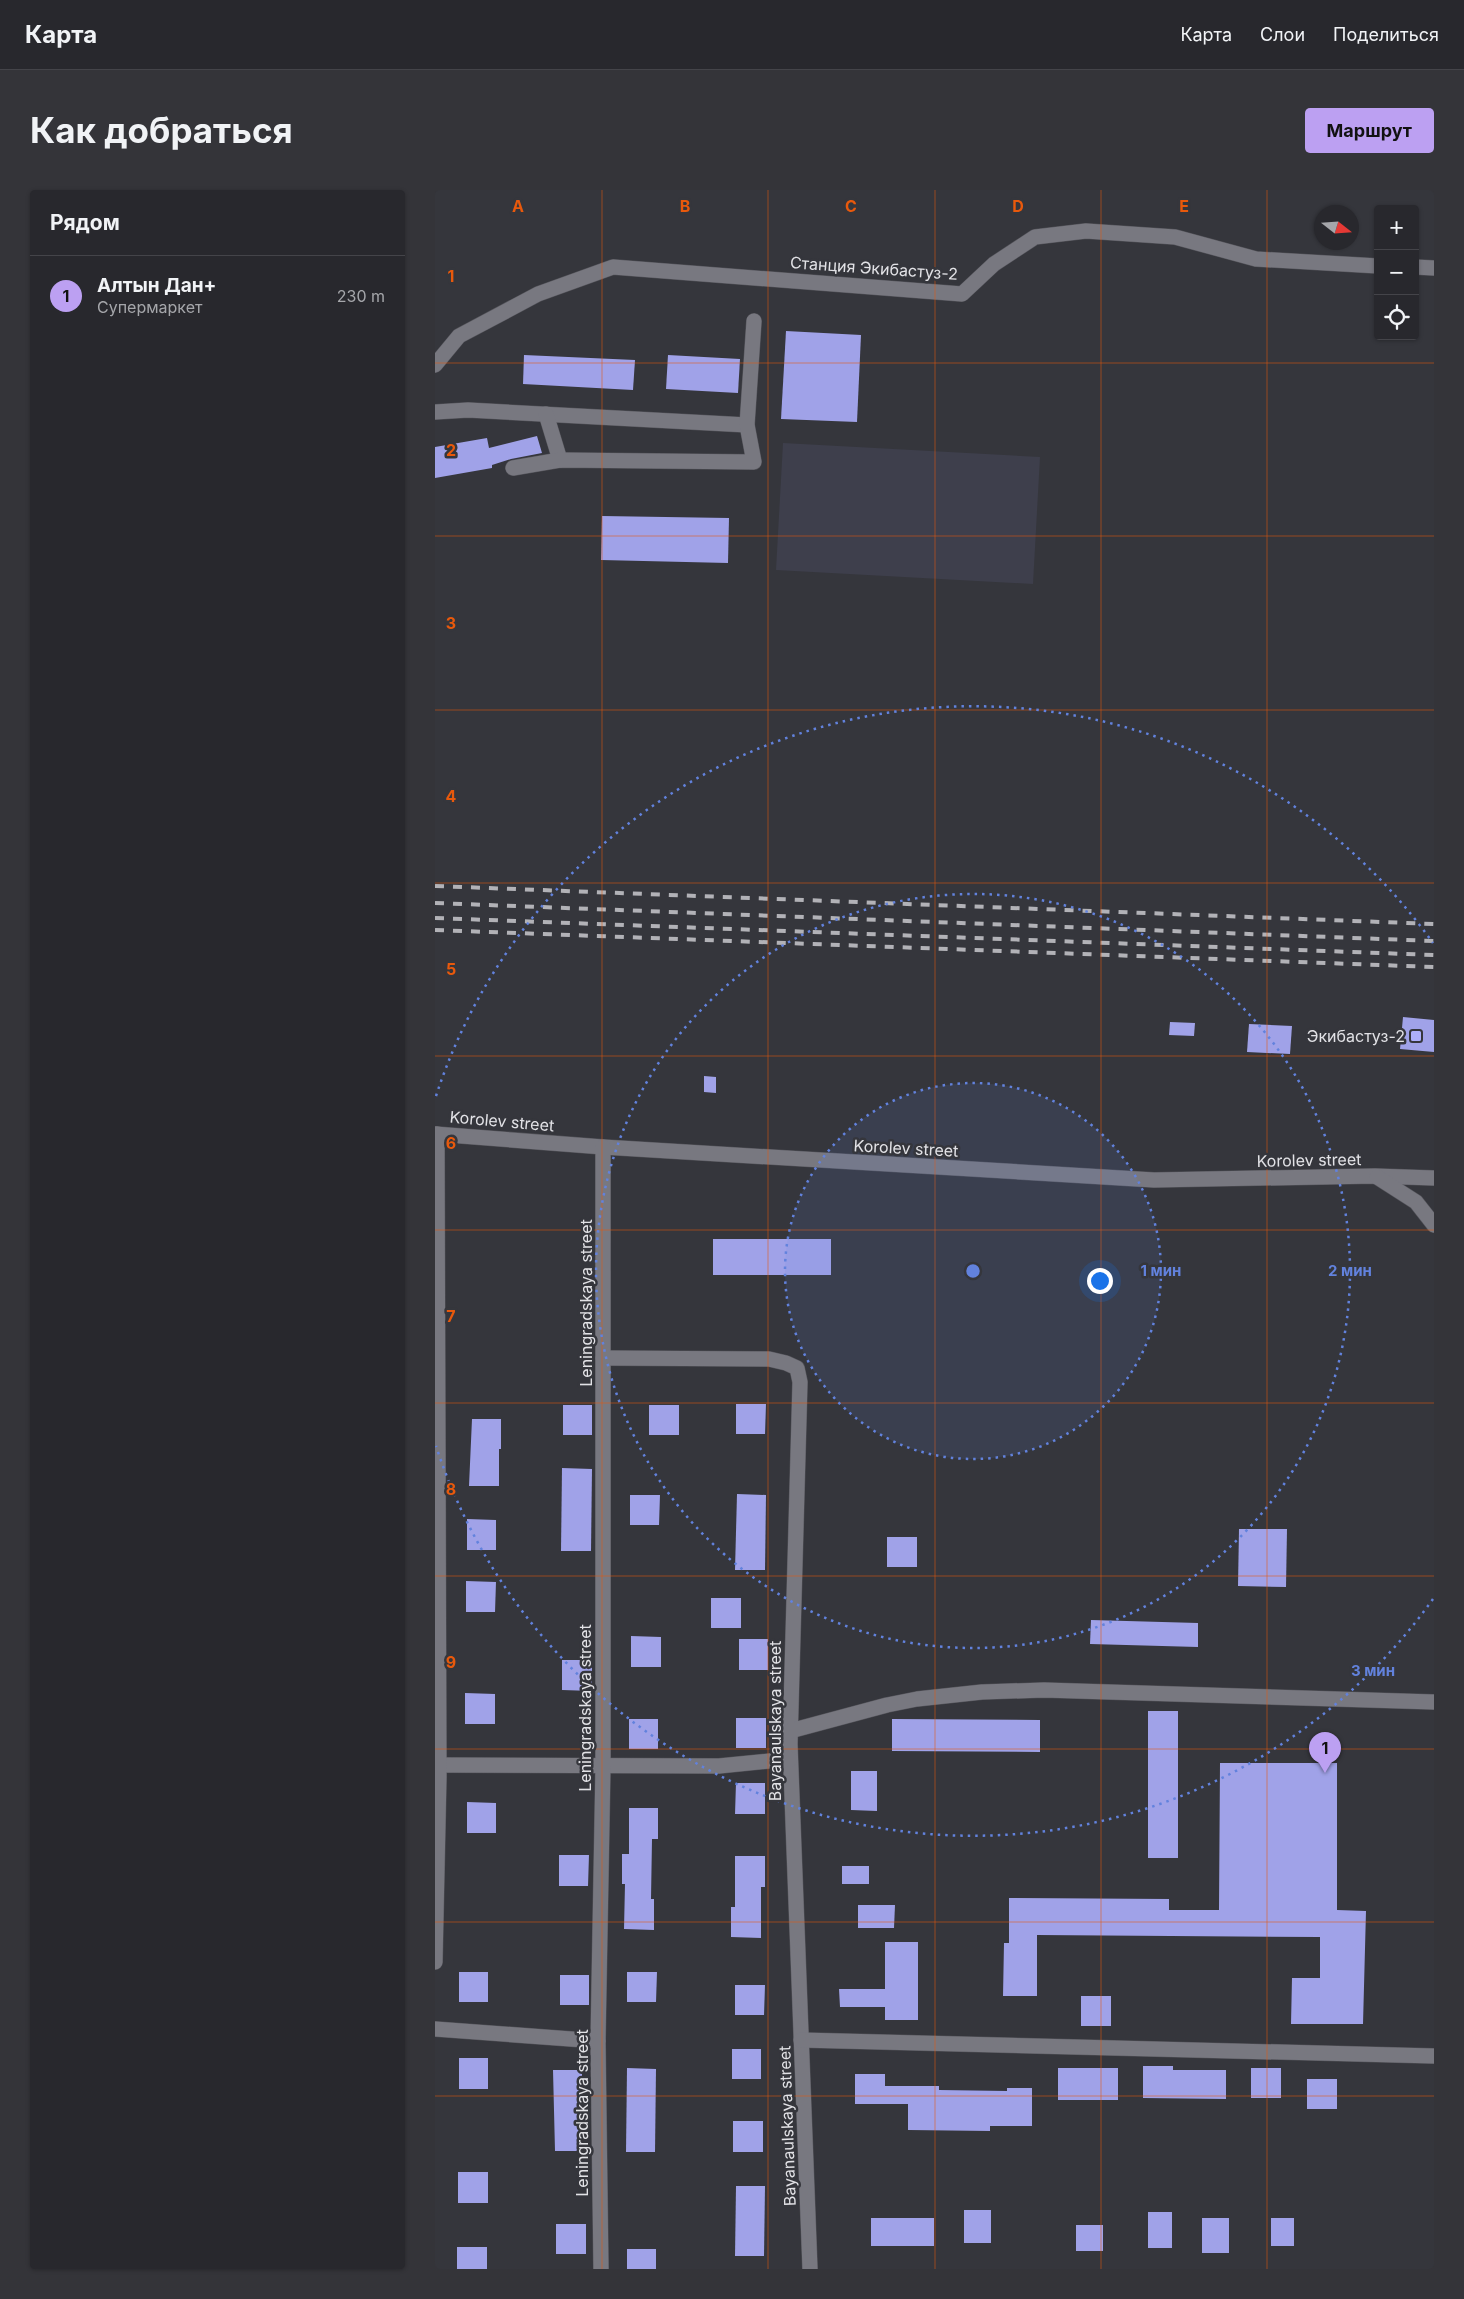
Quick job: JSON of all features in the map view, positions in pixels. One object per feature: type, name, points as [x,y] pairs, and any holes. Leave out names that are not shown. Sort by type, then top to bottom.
[{"type":"street","name":"Станция Экибастуз-2","points":[[435,365],[459,336],[537,294],[613,267],[962,294],[994,264],[1035,236],[1086,231],[1175,238],[1256,260],[1374,266]]},
{"type":"street","points":[[1419,267],[1434,268]]},
{"type":"street","points":[[513,468],[560,460],[754,462],[747,425],[754,322]]},
{"type":"street","points":[[435,412],[468,410],[747,425]]},
{"type":"street","points":[[546,414],[560,460]]},
{"type":"street","points":[[435,1962],[437,1765],[436,1134]]},
{"type":"street","name":"Korolev street","points":[[436,1134],[603,1147],[1154,1180],[1375,1176],[1434,1178]]},
{"type":"street","name":"Leningradskaya street","points":[[601,2269],[598,2041],[603,1766],[603,1147]]},
{"type":"street","points":[[1375,1176],[1416,1202],[1434,1225]]},
{"type":"street","name":"Bayanaulskaya street","points":[[603,1358],[769,1359],[797,1368],[800,1382],[790,1732],[810,2269]]},
{"type":"street","points":[[790,1732],[887,1705],[983,1692],[1044,1690],[1434,1702]]},
{"type":"street","points":[[437,1765],[719,1766],[791,1759]]},
{"type":"street","points":[[435,2029],[598,2041]]},
{"type":"street","points":[[801,2040],[1434,2056]]},
{"type":"shaded area","points":[[783,443],[1040,457],[1033,584],[776,570]]},
{"type":"building","points":[[786,331],[861,335],[857,422],[781,419]]},
{"type":"building","points":[[524,355],[635,360],[633,390],[523,384]]},
{"type":"building","points":[[668,355],[740,359],[738,393],[666,389]]},
{"type":"building","points":[[537,436],[542,453],[511,459],[492,465],[492,468],[435,478],[435,447],[487,438],[489,448]]},
{"type":"building","points":[[602,516],[729,518],[728,563],[601,560]]},
{"type":"building","points":[[1403,1017],[1434,1020],[1434,1052],[1400,1049]]},
{"type":"building","points":[[1170,1022],[1195,1023],[1194,1036],[1169,1035]]},
{"type":"building","points":[[1249,1024],[1292,1026],[1290,1054],[1247,1052]]},
{"type":"building","points":[[704,1076],[716,1077],[716,1093],[704,1092]]},
{"type":"building","points":[[713,1239],[831,1239],[831,1275],[713,1275]]},
{"type":"building","points":[[736,1404],[766,1404],[765,1434],[736,1434]]},
{"type":"building","points":[[563,1405],[592,1405],[592,1435],[563,1435]]},
{"type":"building","points":[[649,1405],[679,1405],[679,1435],[649,1435]]},
{"type":"building","points":[[472,1419],[501,1419],[499,1486],[469,1486]]},
{"type":"building","points":[[562,1468],[592,1469],[591,1551],[561,1551]]},
{"type":"building","points":[[737,1494],[766,1495],[765,1570],[735,1570]]},
{"type":"building","points":[[630,1495],[660,1495],[659,1525],[630,1525]]},
{"type":"building","points":[[467,1519],[496,1520],[496,1550],[467,1550]]},
{"type":"building","points":[[1239,1529],[1287,1529],[1286,1587],[1238,1586]]},
{"type":"building","points":[[887,1537],[917,1537],[917,1567],[887,1567]]},
{"type":"building","points":[[466,1581],[496,1582],[495,1612],[466,1612]]},
{"type":"building","points":[[711,1598],[741,1598],[741,1628],[711,1628]]},
{"type":"building","points":[[1091,1620],[1198,1623],[1198,1647],[1090,1644]]},
{"type":"building","points":[[631,1636],[661,1637],[661,1667],[631,1667]]},
{"type":"building","points":[[739,1639],[768,1639],[768,1670],[739,1670]]},
{"type":"building","points":[[562,1660],[592,1660],[592,1691],[562,1690]]},
{"type":"building","points":[[465,1693],[495,1694],[495,1724],[465,1724]]},
{"type":"building","points":[[1148,1711],[1178,1711],[1178,1858],[1148,1858]]},
{"type":"building","points":[[736,1718],[766,1718],[766,1748],[736,1748]]},
{"type":"building","points":[[629,1719],[658,1719],[658,1749],[629,1749]]},
{"type":"building","points":[[892,1719],[1040,1720],[1040,1752],[892,1751]]},
{"type":"building","points":[[1220,1763],[1337,1763],[1337,1910],[1366,1911],[1363,2024],[1291,2024],[1292,1978],[1320,1978],[1320,1937],[1037,1935],[1037,1996],[1003,1996],[1004,1943],[1009,1943],[1009,1898],[1169,1899],[1169,1910],[1219,1910]]},
{"type":"building","points":[[851,1771],[877,1771],[877,1811],[851,1810]]},
{"type":"building","points":[[736,1783],[765,1783],[765,1814],[735,1814]]},
{"type":"building","points":[[467,1802],[496,1803],[496,1833],[467,1833]]},
{"type":"building","points":[[629,1808],[658,1808],[658,1839],[652,1839],[651,1899],[654,1899],[654,1930],[624,1929],[625,1884],[622,1884],[622,1854],[629,1854]]},
{"type":"building","points":[[559,1855],[589,1855],[588,1886],[559,1886]]},
{"type":"building","points":[[735,1856],[765,1856],[765,1887],[761,1887],[761,1938],[731,1937],[731,1907],[735,1907]]},
{"type":"building","points":[[842,1866],[869,1866],[869,1884],[842,1884]]},
{"type":"building","points":[[858,1905],[895,1905],[894,1928],[858,1928]]},
{"type":"building","points":[[885,1942],[918,1942],[918,2020],[885,2020],[885,2007],[840,2007],[839,1989],[885,1989]]},
{"type":"building","points":[[459,1972],[488,1972],[488,2002],[459,2002]]},
{"type":"building","points":[[627,1972],[657,1972],[656,2002],[627,2002]]},
{"type":"building","points":[[560,1975],[589,1975],[589,2005],[560,2005]]},
{"type":"building","points":[[735,1985],[765,1985],[764,2015],[735,2015]]},
{"type":"building","points":[[1081,1996],[1111,1996],[1111,2026],[1081,2026]]},
{"type":"building","points":[[732,2049],[761,2049],[761,2079],[732,2079]]},
{"type":"building","points":[[459,2058],[488,2058],[488,2089],[459,2089]]},
{"type":"building","points":[[1143,2066],[1173,2066],[1173,2070],[1226,2070],[1226,2099],[1143,2098]]},
{"type":"building","points":[[627,2068],[656,2069],[655,2152],[626,2152]]},
{"type":"building","points":[[1058,2068],[1118,2068],[1118,2100],[1058,2100]]},
{"type":"building","points":[[1251,2068],[1281,2068],[1281,2098],[1251,2098]]},
{"type":"building","points":[[553,2070],[582,2070],[582,2121],[585,2121],[585,2151],[555,2151]]},
{"type":"building","points":[[855,2074],[885,2074],[885,2086],[939,2086],[939,2090],[1007,2091],[1007,2088],[1032,2088],[1032,2126],[990,2126],[990,2131],[908,2130],[908,2104],[855,2104]]},
{"type":"building","points":[[1307,2079],[1337,2079],[1337,2109],[1307,2109]]},
{"type":"building","points":[[733,2121],[763,2121],[763,2152],[733,2152]]},
{"type":"building","points":[[458,2172],[488,2172],[488,2203],[458,2203]]},
{"type":"building","points":[[736,2186],[765,2186],[764,2256],[735,2256]]},
{"type":"building","points":[[964,2210],[991,2210],[991,2243],[964,2243]]},
{"type":"building","points":[[1148,2212],[1172,2212],[1172,2248],[1148,2248]]},
{"type":"building","points":[[871,2218],[934,2218],[934,2246],[871,2246]]},
{"type":"building","points":[[1202,2218],[1229,2218],[1229,2253],[1202,2253]]},
{"type":"building","points":[[1271,2218],[1294,2218],[1294,2246],[1271,2246]]},
{"type":"building","points":[[556,2224],[586,2224],[586,2254],[556,2254]]},
{"type":"building","points":[[1076,2225],[1103,2225],[1103,2251],[1076,2251]]},
{"type":"building","points":[[457,2247],[487,2247],[487,2269],[457,2269]]},
{"type":"building","points":[[627,2249],[656,2249],[656,2269],[627,2269]]},
{"type":"railway","points":[[435,886],[1434,924]]},
{"type":"railway","points":[[435,903],[1434,941]]},
{"type":"railway","points":[[435,918],[1434,955]]},
{"type":"railway","points":[[435,930],[1434,967]]},
{"type":"place","name":"Экибастуз-2","points":[[1416,1036]]},
{"type":"place","name":"Алтын Дан+","points":[[1325,1773]]}]
